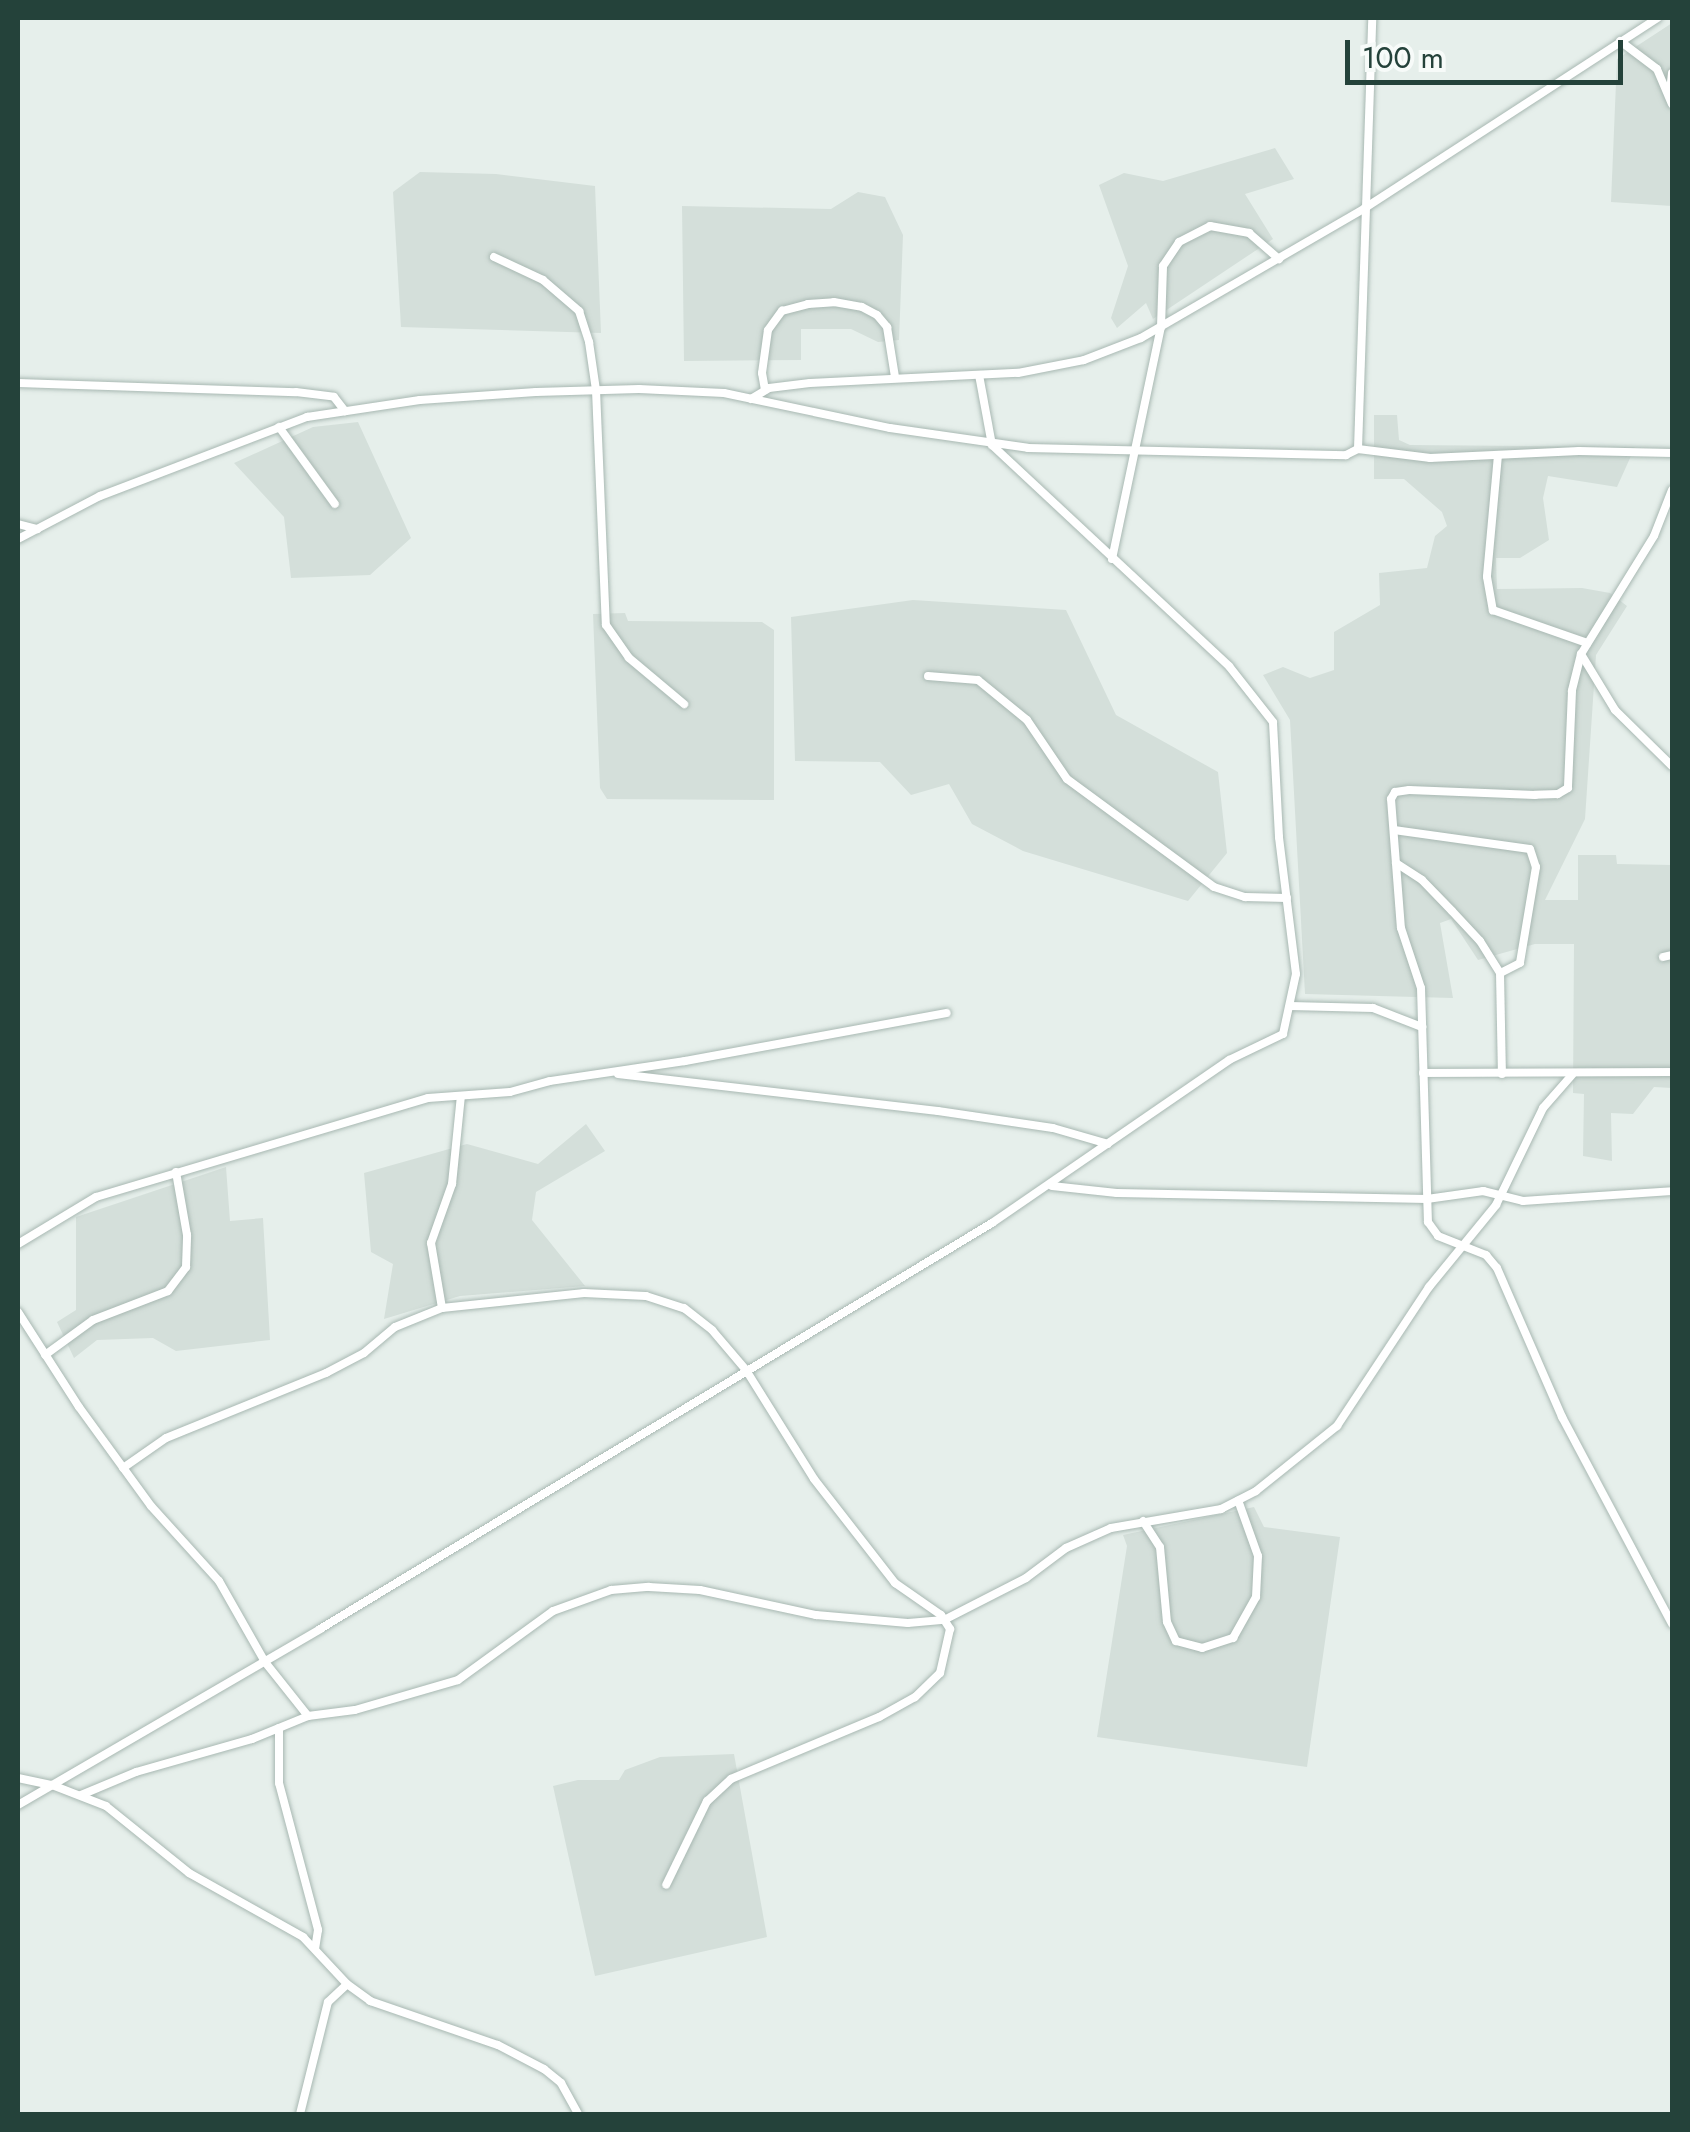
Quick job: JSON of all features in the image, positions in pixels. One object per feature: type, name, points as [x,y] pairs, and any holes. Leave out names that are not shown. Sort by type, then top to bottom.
[{"type":"lane","points":[[1358,448],[1372,18]]},
{"type":"lane","points":[[752,399],[765,390],[895,377],[1018,374],[1084,360],[1161,326],[1366,208],[1658,18]]},
{"type":"lane","points":[[1620,41],[1657,68],[1670,92]]},
{"type":"lane","points":[[1672,74],[1672,104]]},
{"type":"lane","points":[[1112,559],[1161,326],[1163,266],[1179,242],[1210,226],[1249,233],[1279,259]]},
{"type":"lane","points":[[494,257],[543,280],[579,311],[590,342],[596,390],[606,625],[628,658],[684,704]]},
{"type":"lane","points":[[765,390],[762,374],[768,330],[782,311],[808,304],[862,306],[876,315],[887,327],[895,377]]},
{"type":"lane","points":[[18,1805],[266,1662],[1052,1186],[1229,1060],[1283,1034],[1296,974],[1273,722],[1228,666],[992,445],[979,375]]},
{"type":"lane","points":[[18,383],[296,392],[334,398],[345,411]]},
{"type":"lane","points":[[18,539],[100,496],[279,427],[345,411],[420,400],[596,390],[724,393],[992,445],[1346,455],[1358,448],[1430,458],[1672,453]]},
{"type":"lane","points":[[279,427],[335,504]]},
{"type":"lane","points":[[1498,455],[1487,576],[1493,610],[1588,644]]},
{"type":"lane","points":[[1672,490],[1654,536],[1581,654],[1572,691],[1568,788],[1558,794],[1535,796],[1395,792],[1394,830],[1400,928],[1421,988],[1428,1222],[1438,1236],[1486,1254],[1497,1268],[1515,1317],[1562,1417],[1672,1624]]},
{"type":"lane","points":[[18,524],[37,528]]},
{"type":"lane","points":[[1581,654],[1615,710],[1672,766]]},
{"type":"lane","points":[[928,676],[978,680],[1026,720],[1068,778],[1214,887],[1246,897],[1287,898]]},
{"type":"lane","points":[[1394,830],[1530,849],[1536,867],[1520,963],[1500,973]]},
{"type":"lane","points":[[1396,863],[1422,880],[1461,921],[1500,973],[1502,1074]]},
{"type":"lane","points":[[1290,1006],[1373,1008],[1422,1027]]},
{"type":"lane","points":[[18,1244],[96,1197],[428,1098],[510,1092],[946,1013]]},
{"type":"lane","points":[[612,1072],[635,1079],[938,1111],[1052,1128],[1108,1144]]},
{"type":"lane","points":[[1423,1073],[1672,1072]]},
{"type":"lane","points":[[81,1796],[136,1772],[308,1716],[355,1710],[458,1680],[552,1611],[611,1590],[687,1589],[816,1615],[908,1623],[944,1620],[1026,1578],[1066,1548],[1112,1528],[1221,1509],[1337,1426],[1429,1287],[1464,1247],[1501,1194],[1544,1108],[1572,1075]]},
{"type":"lane","points":[[442,1308],[431,1243],[452,1184],[461,1096]]},
{"type":"lane","points":[[45,1354],[92,1320],[168,1292],[186,1267],[187,1234],[176,1172]]},
{"type":"lane","points":[[1052,1186],[1117,1193],[1426,1200],[1482,1191],[1523,1201],[1672,1190]]},
{"type":"lane","points":[[123,1468],[166,1438],[326,1373],[364,1353],[395,1328],[442,1308],[584,1293],[646,1296],[684,1308],[712,1330],[746,1370],[814,1479],[895,1583],[944,1620],[950,1629],[940,1673],[915,1696],[879,1716],[731,1779],[708,1801],[666,1885]]},
{"type":"lane","points":[[18,1312],[123,1468],[219,1582],[266,1662],[308,1716]]},
{"type":"lane","points":[[1143,1522],[1160,1547],[1166,1622],[1176,1641],[1202,1648],[1233,1638],[1256,1597],[1258,1556],[1238,1500]]},
{"type":"lane","points":[[279,1728],[279,1783],[318,1930],[315,1948]]},
{"type":"lane","points":[[18,1778],[52,1785],[106,1806],[188,1873],[229,1898],[267,1913],[315,1948],[346,1984],[400,2015],[518,2054],[560,2083],[578,2114]]},
{"type":"lane","points":[[300,2114],[328,2002],[346,1984]]},
{"type":"shaded area","points":[[1672,23],[1672,206],[1611,202],[1617,59]]},
{"type":"shaded area","points":[[1275,148],[1294,179],[1245,194],[1273,239],[1153,319],[1146,303],[1117,328],[1111,318],[1128,266],[1099,185],[1124,173],[1163,181]]},
{"type":"shaded area","points":[[420,172],[496,174],[595,186],[601,333],[401,327],[393,192]]},
{"type":"shaded area","points":[[858,192],[885,197],[903,235],[899,340],[878,342],[851,329],[801,329],[801,360],[684,361],[682,206],[831,209]]},
{"type":"shaded area","points":[[1374,415],[1397,415],[1399,440],[1410,445],[1635,447],[1617,487],[1548,476],[1543,498],[1549,540],[1520,558],[1496,558],[1497,589],[1582,588],[1610,593],[1627,606],[1596,655],[1585,819],[1545,900],[1578,900],[1578,855],[1616,855],[1617,864],[1672,865],[1672,1088],[1654,1087],[1633,1114],[1611,1113],[1612,1161],[1583,1156],[1584,1094],[1573,1093],[1574,944],[1535,944],[1478,960],[1451,919],[1440,923],[1453,998],[1305,994],[1290,720],[1263,675],[1283,667],[1310,678],[1334,670],[1334,632],[1380,605],[1379,573],[1427,568],[1435,536],[1447,526],[1442,512],[1404,479],[1374,479]]},
{"type":"shaded area","points":[[358,422],[411,538],[370,575],[291,578],[284,517],[234,463],[313,427]]},
{"type":"shaded area","points":[[913,600],[1066,610],[1116,715],[1218,772],[1227,853],[1188,901],[1023,851],[972,824],[949,784],[911,795],[880,762],[795,761],[791,617]]},
{"type":"shaded area","points":[[625,613],[628,621],[762,622],[774,630],[774,800],[607,799],[600,788],[593,614]]},
{"type":"shaded area","points":[[586,1124],[605,1151],[536,1192],[532,1220],[585,1286],[460,1296],[384,1319],[393,1264],[371,1252],[364,1173],[467,1144],[538,1164]]},
{"type":"shaded area","points":[[226,1167],[230,1221],[263,1218],[270,1340],[176,1351],[153,1338],[97,1340],[74,1358],[57,1322],[76,1310],[76,1217]]},
{"type":"shaded area","points":[[1254,1507],[1264,1527],[1340,1537],[1307,1767],[1097,1737],[1127,1546],[1123,1535]]},
{"type":"shaded area","points":[[734,1754],[767,1937],[595,1976],[553,1786],[578,1780],[619,1780],[625,1770],[660,1757]]}]
